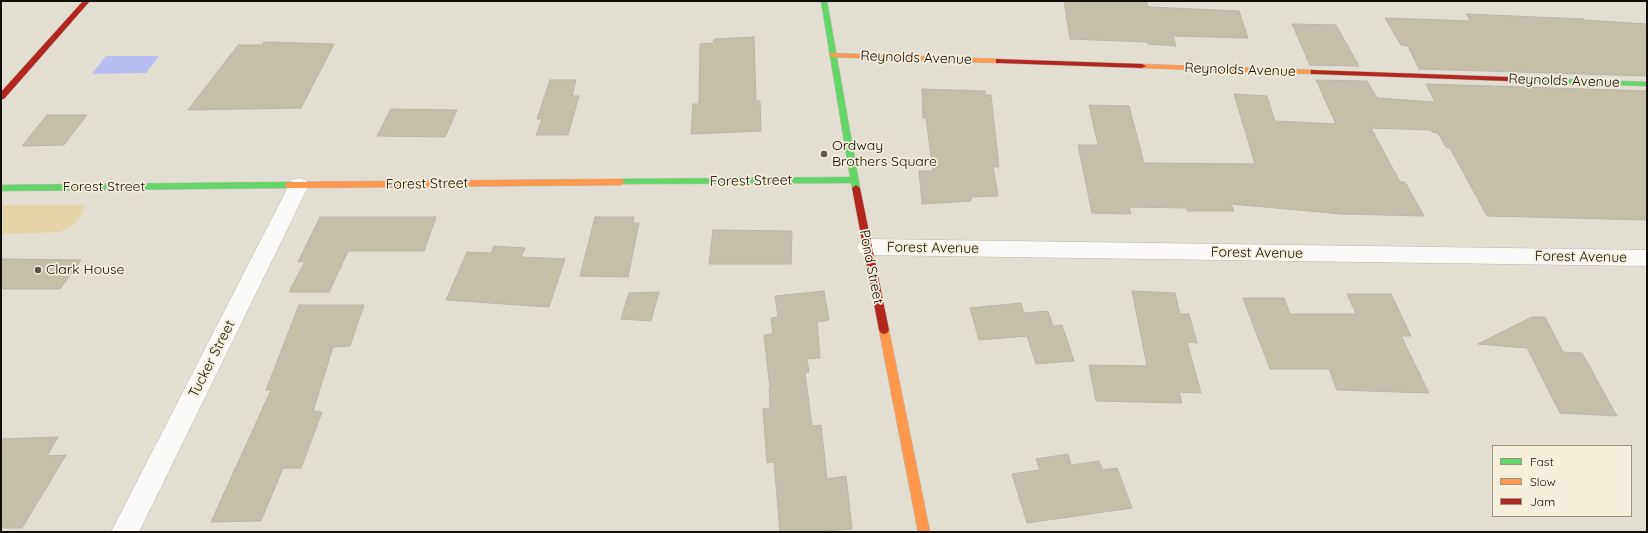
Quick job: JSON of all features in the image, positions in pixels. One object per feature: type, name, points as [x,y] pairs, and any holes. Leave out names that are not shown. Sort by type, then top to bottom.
[{"type":"street","points":[[1,98],[87,1]]},
{"type":"street","name":"Pond Street","points":[[824,1],[854,180],[924,532]]},
{"type":"street","name":"Reynolds Avenue","points":[[833,55],[1647,84]]},
{"type":"street","name":"Forest Street","points":[[1,188],[854,180]]},
{"type":"street","name":"Tucker Street","points":[[125,532],[298,186]]},
{"type":"street","name":"Forest Avenue","points":[[868,247],[1647,258]]},
{"type":"shaded area","points":[[1,205],[85,205],[80,218],[75,224],[60,232],[1,234]]},
{"type":"water","points":[[106,56],[159,56],[146,73],[92,74]]},
{"type":"building","points":[[1064,1],[1146,1],[1148,7],[1239,11],[1248,38],[1173,36],[1176,46],[1148,44],[1147,42],[1070,39]]},
{"type":"building","points":[[1466,14],[1583,19],[1647,24],[1647,76],[1419,69],[1408,46],[1401,45],[1385,18],[1471,21]]},
{"type":"building","points":[[1292,24],[1336,25],[1359,66],[1310,65]]},
{"type":"building","points":[[754,37],[756,101],[760,101],[761,131],[691,134],[693,104],[699,104],[700,44],[713,43],[714,39]]},
{"type":"building","points":[[264,42],[334,44],[301,108],[188,110],[238,45],[262,45]]},
{"type":"building","points":[[550,80],[576,80],[572,96],[579,96],[568,135],[536,135],[542,119],[537,119]]},
{"type":"building","points":[[1316,80],[1367,81],[1377,98],[1435,102],[1426,84],[1647,91],[1647,220],[1487,216],[1450,148],[1446,147],[1438,133],[1432,132],[1431,130],[1371,128],[1400,182],[1405,182],[1424,216],[1342,214],[1231,204],[1234,211],[1187,211],[1186,208],[1129,207],[1131,214],[1092,213],[1078,145],[1098,145],[1089,105],[1129,106],[1144,163],[1255,164],[1234,94],[1267,96],[1275,121],[1336,124]]},
{"type":"building","points":[[922,89],[985,91],[985,95],[991,95],[999,167],[993,167],[998,196],[971,197],[971,201],[922,204],[919,171],[933,171],[926,118],[923,118]]},
{"type":"building","points":[[391,109],[457,110],[445,137],[377,136]]},
{"type":"building","points":[[47,115],[87,115],[64,145],[22,146]]},
{"type":"building","points":[[320,217],[436,217],[424,251],[348,251],[329,292],[289,292],[305,261],[298,262]]},
{"type":"building","points":[[595,217],[634,217],[633,223],[639,223],[628,277],[580,276]]},
{"type":"building","points":[[713,230],[792,231],[791,264],[709,264]]},
{"type":"building","points":[[494,246],[525,248],[521,257],[565,259],[549,307],[446,300],[467,252],[491,253]]},
{"type":"building","name":"Clark House","points":[[1,259],[81,260],[60,289],[1,289]]},
{"type":"building","points":[[824,291],[829,320],[817,322],[820,358],[807,359],[809,372],[805,373],[812,426],[821,425],[827,479],[846,476],[852,529],[814,532],[780,532],[774,462],[767,463],[763,409],[770,408],[770,388],[764,335],[773,334],[771,318],[778,317],[775,296]]},
{"type":"building","points":[[1132,291],[1175,293],[1180,314],[1189,314],[1197,343],[1187,342],[1201,393],[1179,392],[1182,403],[1096,401],[1089,365],[1147,366]]},
{"type":"building","points":[[659,292],[651,321],[621,319],[629,293]]},
{"type":"building","points":[[1347,294],[1391,294],[1411,336],[1401,336],[1429,393],[1337,390],[1329,369],[1270,369],[1243,298],[1284,298],[1290,314],[1356,314]]},
{"type":"building","points":[[1021,303],[1024,313],[1048,311],[1053,326],[1062,325],[1074,361],[1036,364],[1027,336],[979,340],[970,308]]},
{"type":"building","points":[[299,305],[364,305],[350,346],[333,347],[313,411],[322,412],[301,468],[283,468],[261,521],[211,522],[271,390],[266,390]]},
{"type":"building","points":[[1532,317],[1545,317],[1563,352],[1582,353],[1617,416],[1560,413],[1527,348],[1478,344]]},
{"type":"building","points":[[58,437],[47,456],[66,455],[22,528],[1,528],[1,439]]},
{"type":"building","points":[[1068,454],[1071,465],[1099,461],[1103,470],[1117,468],[1132,508],[1027,523],[1012,474],[1040,470],[1036,459]]},
{"type":"traffic: fast","points":[[824,1],[856,188]]},
{"type":"traffic: fast","points":[[1508,79],[1647,84]]},
{"type":"traffic: fast","points":[[621,182],[854,180]]},
{"type":"traffic: fast","points":[[1,188],[288,185]]},
{"type":"traffic: slow","points":[[833,55],[999,61]]},
{"type":"traffic: slow","points":[[1142,66],[1314,72]]},
{"type":"traffic: slow","points":[[288,185],[621,182]]},
{"type":"traffic: slow","points":[[884,330],[924,532]]},
{"type":"traffic: jam","points":[[1,97],[87,1]]},
{"type":"traffic: jam","points":[[999,61],[1142,66]]},
{"type":"traffic: jam","points":[[1314,72],[1508,79]]},
{"type":"traffic: jam","points":[[856,188],[884,330]]},
{"type":"place","name":"Ordway Brothers Square","points":[[824,154]]},
{"type":"place","name":"Clark House","points":[[38,270]]}]
